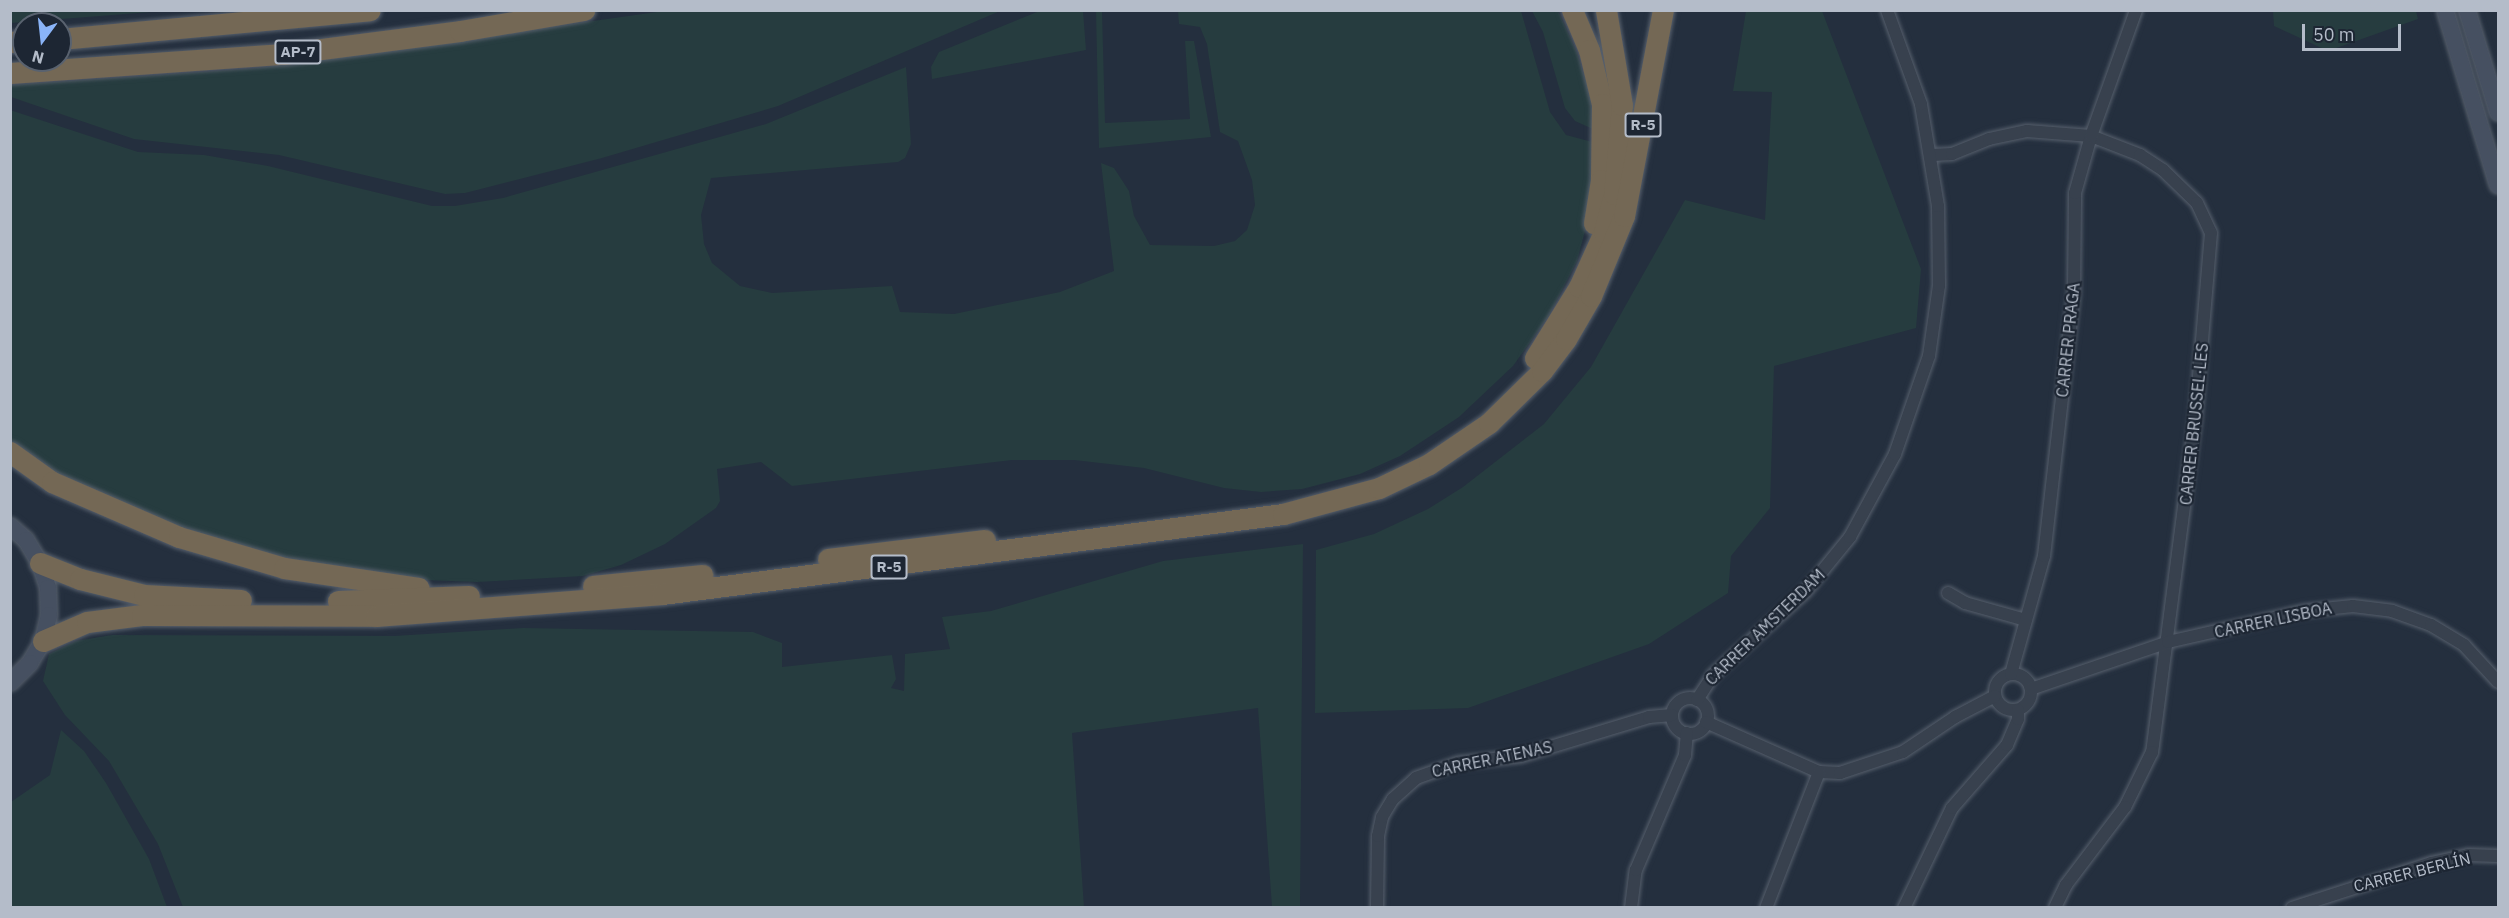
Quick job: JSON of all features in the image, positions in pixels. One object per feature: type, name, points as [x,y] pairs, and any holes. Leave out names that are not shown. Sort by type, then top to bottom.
[{"type":"highway","name":"AP-7","points":[[72,38],[370,10]]},
{"type":"highway","name":"AP-7","points":[[10,73],[283,54],[460,32],[584,10]]},
{"type":"highway","points":[[1572,10],[1589,50],[1602,104],[1601,180],[1589,258]]},
{"type":"highway","points":[[40,563],[99,585],[185,598],[350,602],[479,595],[699,575],[1260,508],[1335,493],[1430,451],[1499,397],[1528,368],[1562,318],[1610,213],[1620,155],[1620,88],[1606,10]]},
{"type":"highway","name":"R-5","points":[[1614,10],[1627,82],[1629,132],[1614,236]]},
{"type":"highway","name":"R-5","points":[[43,640],[87,622],[142,615],[376,616],[662,594],[1249,519],[1338,502],[1429,464],[1504,410],[1542,371],[1566,339],[1591,296],[1629,200],[1663,10]]},
{"type":"highway","points":[[10,452],[76,494],[216,549],[320,575],[479,595]]},
{"type":"main road","points":[[2445,10],[2499,185]]},
{"type":"main road","points":[[2467,10],[2499,112]]},
{"type":"main road","points":[[10,526],[26,540],[40,563],[48,588],[49,615],[43,640],[30,663],[10,683]]},
{"type":"street","name":"CARRER AMSTERDAM","points":[[1697,699],[1713,675],[1761,635],[1822,573],[1860,521],[1898,447],[1929,356],[1936,317],[1940,237],[1932,155],[1916,87],[1887,10]]},
{"type":"street","name":"CARRER PRAGA","points":[[2011,674],[2044,556],[2074,291],[2075,194],[2091,136],[2136,10]]},
{"type":"street","name":"CARRER BRUSSEL·LES","points":[[1932,155],[1952,154],[1989,139],[2027,131],[2091,136],[2140,155],[2163,170],[2197,203],[2211,233],[2195,422],[2156,735],[2147,767],[2125,807],[2066,885],[2055,908]]},
{"type":"street","points":[[1948,593],[1965,603],[2026,620]]},
{"type":"street","name":"CARRER LISBOA","points":[[2031,689],[2168,642],[2305,611],[2371,607],[2411,617],[2447,634],[2464,645],[2499,682]]},
{"type":"street","points":[[1904,908],[1952,808],[2007,745],[2018,719],[2018,710],[2029,700],[2031,689],[2025,679],[2011,674],[1998,681],[1995,696],[2002,707],[2018,710]]},
{"type":"street","points":[[1706,722],[1819,772],[1840,773],[1883,762],[1995,696]]},
{"type":"street","points":[[1697,699],[1707,711],[1706,722],[1699,731],[1687,733],[1676,728],[1672,715],[1679,702],[1697,699]]},
{"type":"street","name":"CARRER ATENAS","points":[[1377,908],[1378,836],[1383,817],[1393,800],[1416,778],[1449,765],[1521,756],[1649,717],[1672,715]]},
{"type":"street","points":[[1631,908],[1636,870],[1685,754],[1687,733]]},
{"type":"street","points":[[1766,908],[1819,772]]},
{"type":"street","name":"CARRER BERLÍN","points":[[2292,908],[2432,863],[2468,855],[2499,855]]},
{"type":"green space","points":[[11,10],[163,10],[72,18],[72,12],[12,12],[11,23]]},
{"type":"green space","points":[[671,10],[1000,11],[778,106],[602,158],[465,193],[445,194],[279,155],[134,139],[11,97],[11,85],[258,68]]},
{"type":"green space","points":[[1042,10],[1083,11],[1086,50],[932,79],[931,67],[939,52]]},
{"type":"green space","points":[[1096,11],[1102,11],[1105,123],[1190,119],[1185,41],[1194,41],[1211,137],[1099,148]]},
{"type":"green space","points":[[1178,11],[1521,11],[1550,112],[1566,135],[1596,143],[1589,216],[1577,261],[1548,317],[1513,366],[1459,417],[1400,456],[1360,474],[1302,489],[1261,492],[1224,488],[1144,468],[1074,460],[1012,460],[792,486],[761,462],[717,469],[720,501],[716,508],[665,544],[621,565],[583,576],[477,582],[424,580],[286,561],[208,540],[45,469],[11,441],[10,110],[138,152],[204,155],[268,166],[432,206],[455,206],[503,198],[766,124],[906,67],[911,144],[905,158],[898,162],[711,178],[701,215],[704,244],[712,263],[740,286],[772,293],[892,286],[900,312],[954,314],[1060,292],[1114,271],[1101,163],[1114,168],[1129,191],[1134,216],[1150,245],[1214,246],[1235,241],[1247,230],[1255,205],[1252,180],[1238,141],[1220,132],[1207,44],[1200,27],[1179,24]]},
{"type":"green space","points":[[1532,11],[1558,11],[1577,53],[1590,95],[1595,130],[1575,121],[1565,108],[1543,32]]},
{"type":"green space","points":[[1746,11],[1822,11],[1921,269],[1916,328],[1774,366],[1770,508],[1731,556],[1728,593],[1649,644],[1468,708],[1315,713],[1316,550],[1374,534],[1428,509],[1463,487],[1544,424],[1591,367],[1685,200],[1765,220],[1772,92],[1733,91]]},
{"type":"green space","points":[[2273,11],[2416,11],[2418,19],[2328,51],[2274,26]]},
{"type":"green space","points":[[1303,544],[1300,907],[1272,907],[1258,708],[1072,733],[1084,907],[183,907],[158,844],[109,761],[65,715],[43,681],[49,654],[76,641],[112,635],[394,636],[523,628],[753,632],[782,643],[782,667],[892,655],[896,679],[891,688],[904,691],[905,654],[950,649],[942,617],[991,611],[1163,561]]},
{"type":"green space","points":[[61,730],[84,751],[106,783],[149,859],[167,907],[11,907],[11,802],[50,775]]}]
